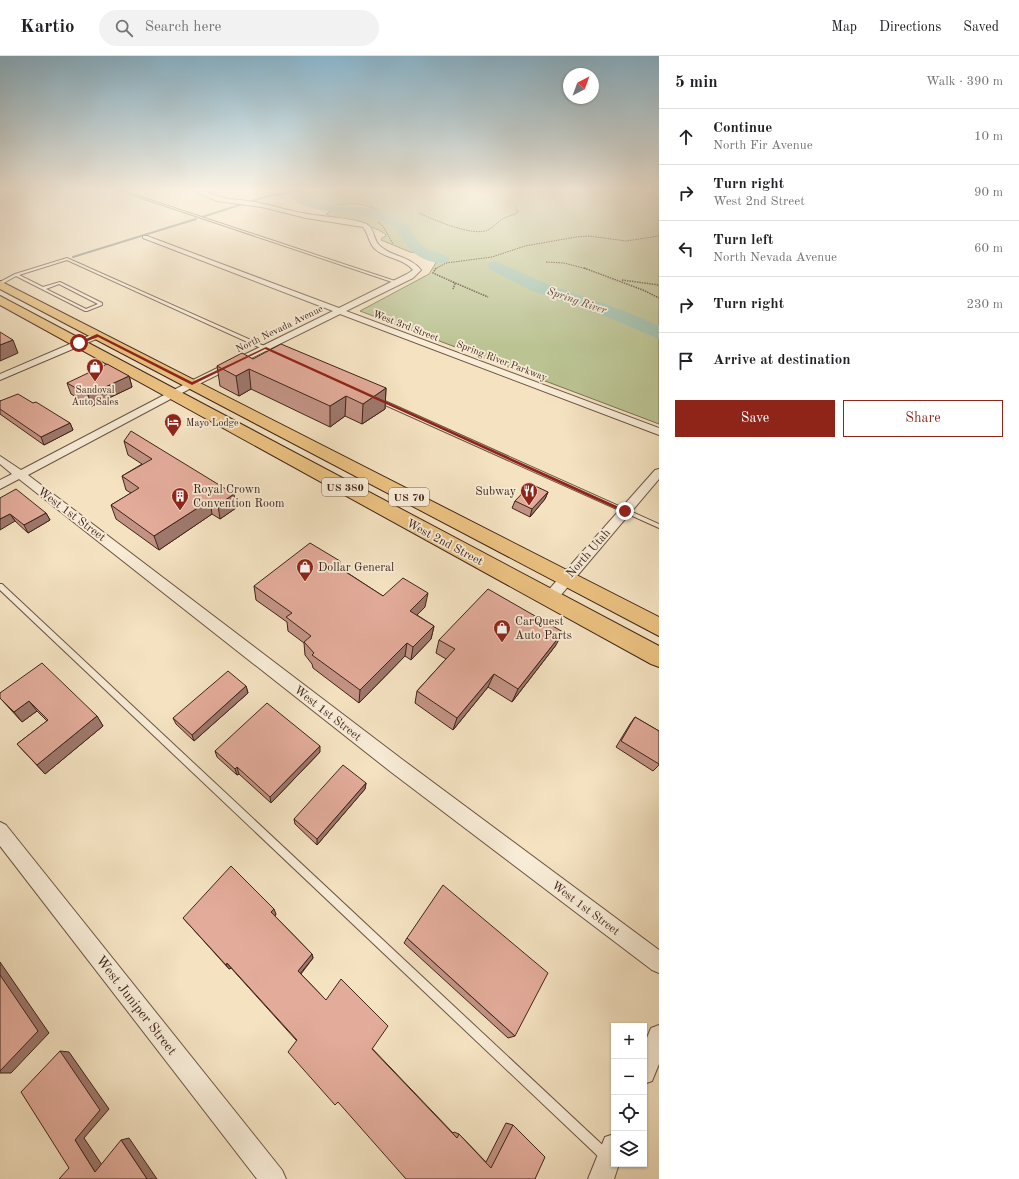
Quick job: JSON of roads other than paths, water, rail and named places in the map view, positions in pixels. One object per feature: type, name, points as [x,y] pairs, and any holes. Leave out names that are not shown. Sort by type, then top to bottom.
[{"type":"main road","name":"West 2nd Street","points":[[0,284],[659,627]]},
{"type":"main road","name":"West 2nd Street","points":[[0,300],[659,657]]},
{"type":"street","name":"West 3rd Street","points":[[157,241],[659,432]]},
{"type":"street","name":"North Nevada Avenue","points":[[0,485],[172,394],[339,311],[414,273],[417,270],[416,267],[376,247],[372,241]]},
{"type":"street","points":[[0,377],[98,335]]},
{"type":"street","name":"West 1st Street","points":[[0,459],[397,766],[659,963]]},
{"type":"street","name":"North Utah","points":[[550,598],[659,472]]},
{"type":"street","name":"West Juniper Street","points":[[0,831],[273,1179]]},
{"type":"street","points":[[647,1066],[659,1036]]},
{"type":"lane","points":[[275,241],[396,282]]},
{"type":"lane","points":[[0,284],[16,275],[67,259],[276,354]]},
{"type":"lane","points":[[16,275],[86,310],[101,304],[59,283],[44,288]]},
{"type":"lane","points":[[372,398],[659,526]]},
{"type":"lane","points":[[0,586],[608,1161]]},
{"type":"waterway","points":[[73,257],[123,241]]},
{"type":"waterway","name":"Spring River","points":[[411,241],[421,252],[442,259]]},
{"type":"waterway","name":"Spring River","points":[[495,266],[536,286],[621,316],[659,333]]},
{"type":"place","name":"Sandoval Auto Sales","points":[[95,382]]},
{"type":"place","name":"Mayo Lodge","points":[[173,437]]},
{"type":"place","name":"Subway","points":[[529,506]]},
{"type":"place","name":"Royal Crown Convention Room","points":[[180,511]]},
{"type":"place","name":"Dollar General","points":[[305,582]]},
{"type":"place","name":"CarQuest Auto Parts","points":[[502,643]]}]
